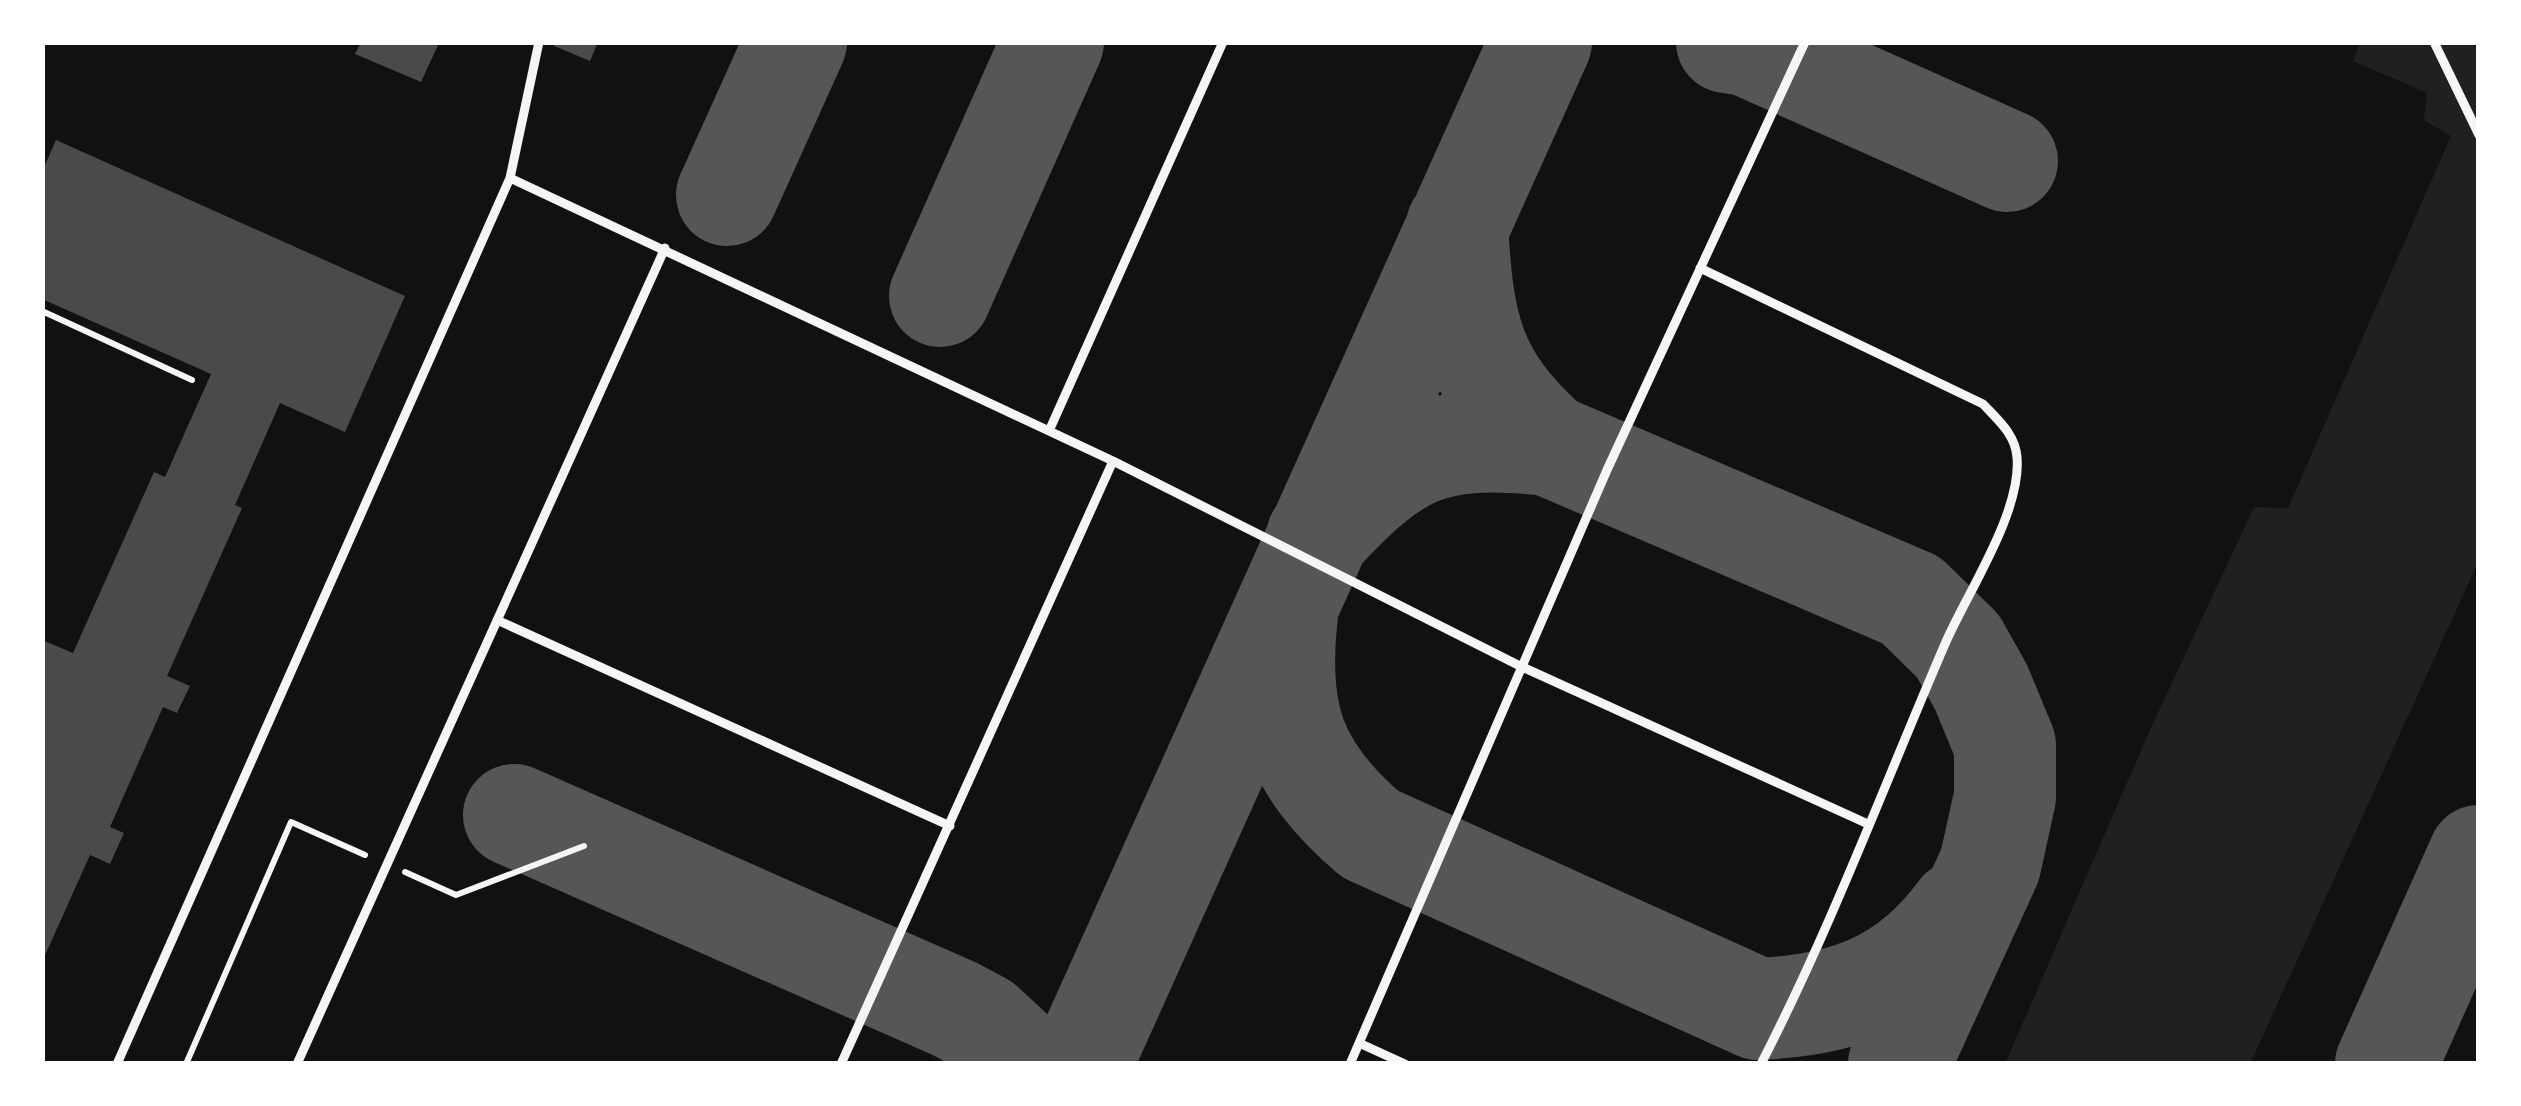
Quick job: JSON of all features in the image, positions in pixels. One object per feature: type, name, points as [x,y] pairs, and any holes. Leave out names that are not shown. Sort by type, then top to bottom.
[{"type":"lane","points":[[117,1064],[510,178],[539,42]]},
{"type":"lane","points":[[1049,431],[1222,42]]},
{"type":"lane","points":[[1349,1064],[1520,666],[1804,42]]},
{"type":"lane","points":[[2434,42],[2479,135]]},
{"type":"lane","points":[[510,178],[1113,461],[1520,666],[1868,824]]},
{"type":"lane","points":[[297,1064],[664,248]]},
{"type":"lane","points":[[1700,268],[1983,404],[2009,431],[2018,455],[2015,484],[2002,524],[1762,1064]]},
{"type":"lane","points":[[841,1064],[1113,461]]},
{"type":"lane","points":[[497,620],[950,826]]},
{"type":"lane","points":[[1359,1043],[1405,1064]]},
{"type":"path","points":[[42,311],[192,380]]},
{"type":"shaded area","points":[[2360,42],[2479,42],[2479,560],[2250,1064],[2005,1064],[2149,732],[2254,507],[2288,508],[2451,136],[2424,120],[2427,93],[2353,61]]},
{"type":"building","points":[[361,42],[438,45],[421,82],[355,54]]},
{"type":"building","points":[[556,42],[598,42],[590,61],[554,46]]},
{"type":"building","points":[[56,140],[405,296],[345,432],[280,403],[235,505],[242,508],[167,676],[190,686],[177,713],[163,707],[110,827],[124,833],[110,864],[90,855],[42,962],[42,640],[73,653],[154,472],[165,477],[211,374],[42,299],[42,172]]},
{"type":"taxiway","points":[[727,195],[796,42]]},
{"type":"taxiway","points":[[940,296],[1053,42]]},
{"type":"taxiway","points":[[1081,1064],[1541,42]]},
{"type":"taxiway","points":[[1727,42],[1747,45],[2007,161]]},
{"type":"taxiway","points":[[1457,226],[1463,293],[1476,347],[1503,395],[1549,445]]},
{"type":"taxiway","points":[[1317,537],[1371,484],[1419,454],[1475,442],[1549,445],[1911,600],[1958,646],[1981,687],[2005,745],[2005,797],[1990,865],[1899,1064]]},
{"type":"taxiway","points":[[1287,614],[1284,681],[1296,736],[1323,786],[1370,834],[1758,1009],[1819,1002],[1872,985],[1918,956],[1960,911]]},
{"type":"taxiway","points":[[514,815],[955,1009],[983,1024],[1026,1064]]},
{"type":"taxiway","points":[[2386,1064],[2479,856]]}]
